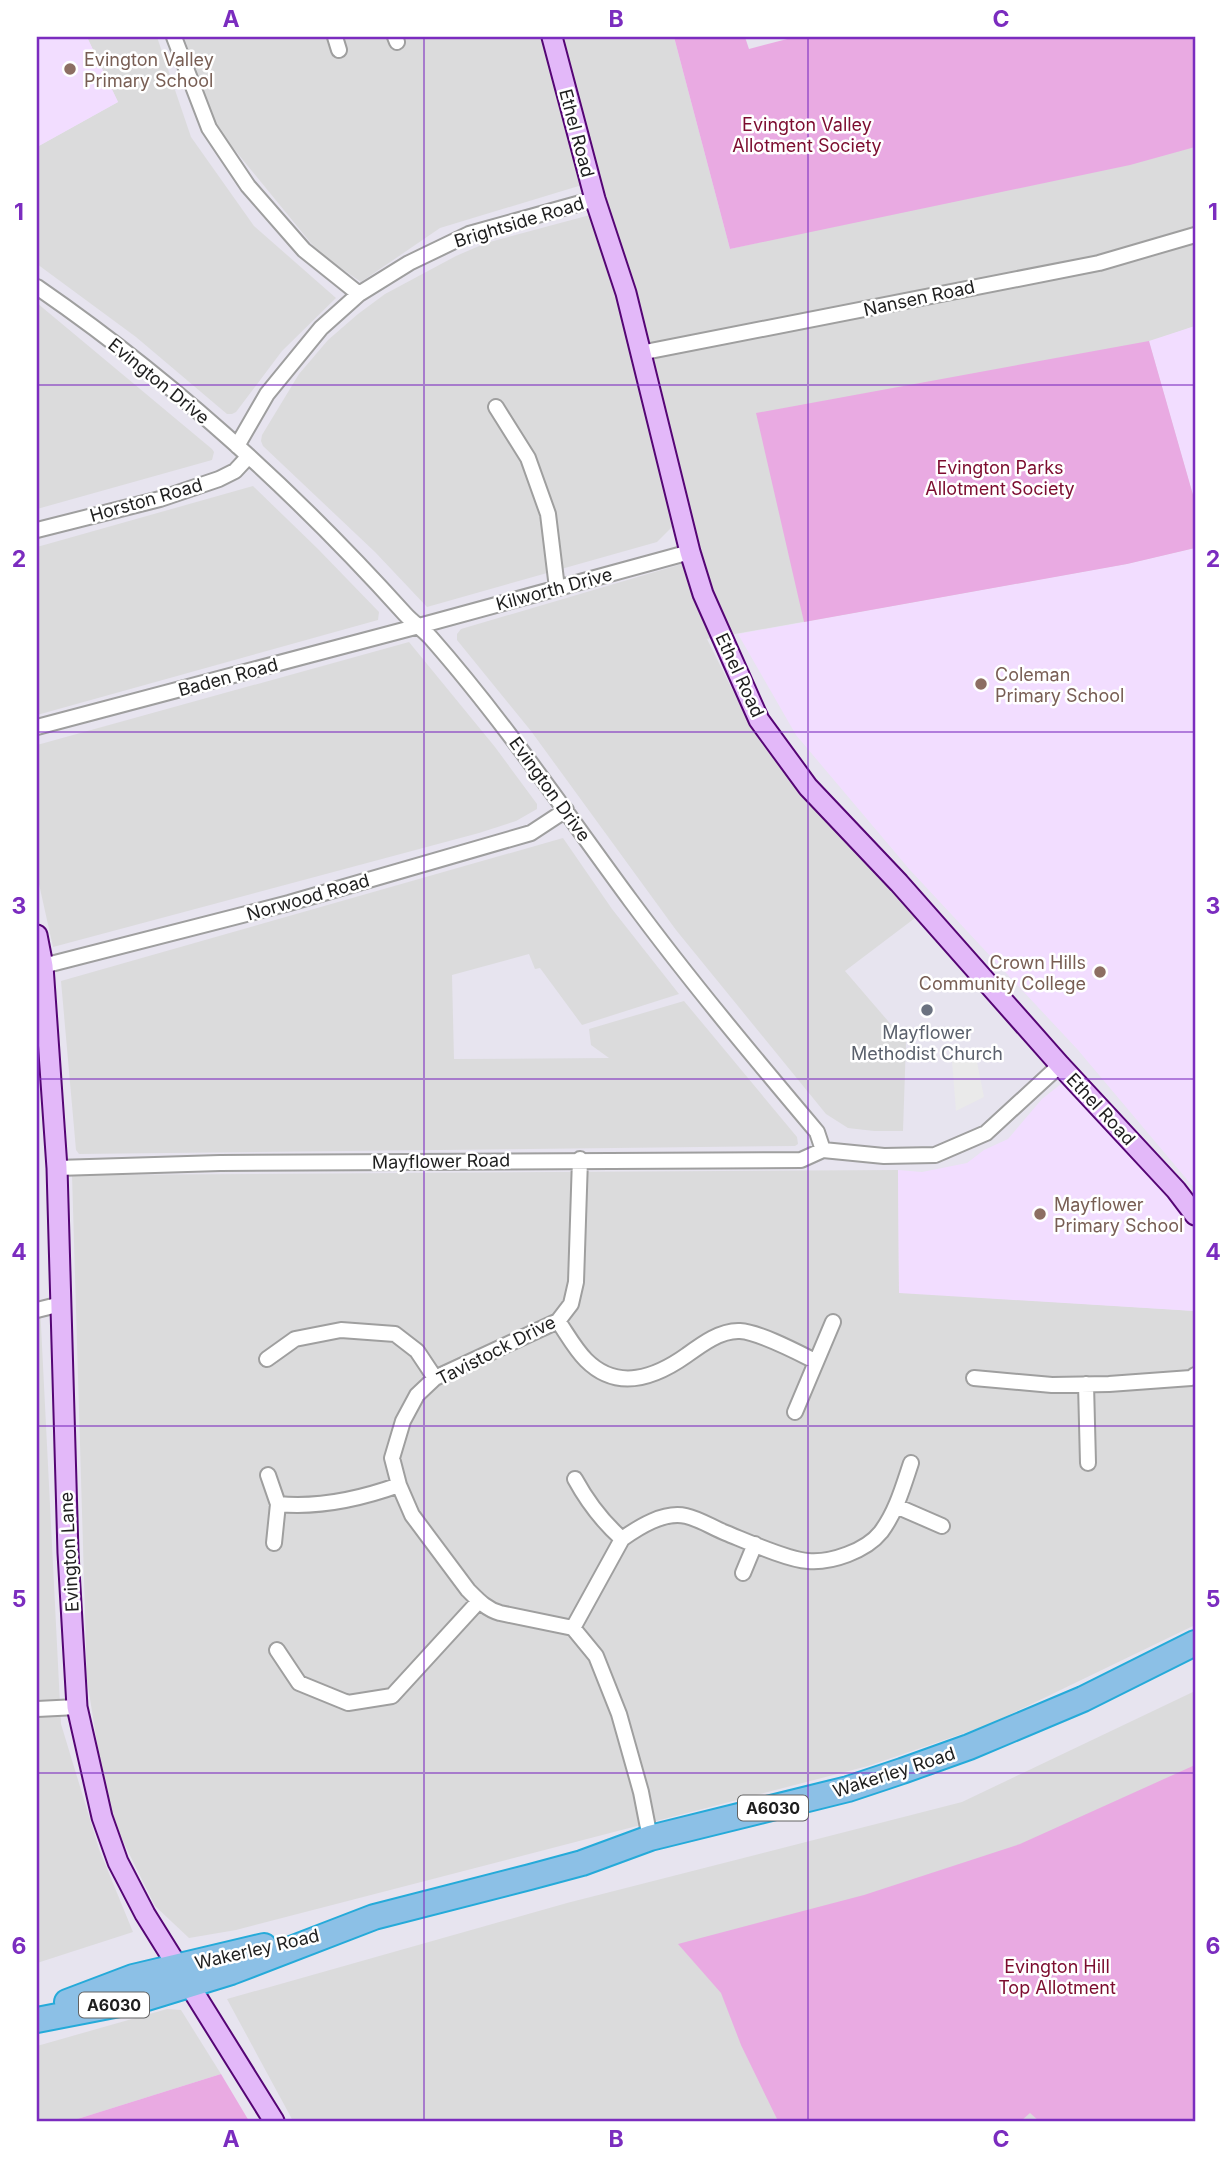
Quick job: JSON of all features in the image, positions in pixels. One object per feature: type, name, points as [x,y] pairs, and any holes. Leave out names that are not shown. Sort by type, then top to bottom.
[{"type":"highway","name":"Wakerley Road","points":[[184,1976],[337,1931],[374,1917],[582,1863],[650,1838],[848,1788],[969,1747],[1083,1699],[1195,1643]]},
{"type":"highway","name":"A6030","points":[[37,2013],[133,1977],[184,1976]]},
{"type":"highway","name":"A6030","points":[[37,2020],[140,2000],[184,1976]]},
{"type":"street","points":[[174,37],[209,128],[248,186],[304,250],[359,294]]},
{"type":"street","name":"Ethel Road","points":[[552,37],[595,199],[626,293],[686,527],[690,552],[704,594],[759,720],[808,787],[899,883],[1060,1065],[1176,1190],[1195,1215]]},
{"type":"street","name":"Brightside Road","points":[[243,452],[267,394],[321,328],[359,294],[409,262],[469,234],[595,199]]},
{"type":"street","name":"Nansen Road","points":[[640,353],[1098,263],[1195,235]]},
{"type":"street","name":"Evington Drive","points":[[37,287],[121,349],[243,452],[325,530],[419,626],[508,732],[699,992],[817,1132],[823,1150]]},
{"type":"street","points":[[496,407],[528,458],[548,514],[557,588]]},
{"type":"street","name":"Horston Road","points":[[37,530],[160,499],[219,479],[235,471],[243,452]]},
{"type":"street","name":"Kilworth Drive","points":[[419,626],[690,552]]},
{"type":"street","name":"Baden Road","points":[[37,727],[419,626]]},
{"type":"street","name":"Norwood Road","points":[[43,966],[289,904],[531,833],[566,810]]},
{"type":"street","name":"Evington Lane","points":[[37,935],[43,966],[57,1168],[68,1553],[77,1707],[102,1817],[118,1862],[145,1914],[274,2121]]},
{"type":"street","points":[[823,1150],[884,1156],[935,1155],[986,1133],[1060,1065]]},
{"type":"street","name":"Mayflower Road","points":[[57,1168],[220,1163],[580,1159],[801,1160],[823,1150]]},
{"type":"street","name":"Tavistock Drive","points":[[573,1628],[491,1611],[479,1601],[412,1515],[398,1485],[392,1458],[403,1421],[417,1395],[435,1378],[558,1321],[571,1304],[576,1282],[580,1159]]},
{"type":"street","points":[[37,1310],[61,1304]]},
{"type":"street","points":[[558,1321],[583,1358],[616,1378],[647,1378],[673,1365],[712,1338],[740,1331],[776,1343],[815,1361]]},
{"type":"street","points":[[795,1412],[833,1322]]},
{"type":"street","points":[[267,1359],[295,1339],[341,1329],[395,1334],[416,1351],[435,1378]]},
{"type":"street","points":[[974,1378],[1052,1385],[1147,1382],[1195,1376]]},
{"type":"street","points":[[1086,1384],[1088,1462]]},
{"type":"street","points":[[650,1838],[641,1792],[619,1714],[596,1656],[573,1628],[622,1539],[639,1527],[667,1516],[686,1516],[755,1544],[807,1561],[833,1559],[860,1549],[880,1534],[896,1506],[911,1463]]},
{"type":"street","points":[[268,1475],[278,1504],[274,1543]]},
{"type":"street","points":[[575,1479],[582,1493],[608,1527],[622,1539]]},
{"type":"street","points":[[278,1504],[300,1507],[370,1496],[398,1485]]},
{"type":"street","points":[[896,1506],[943,1526]]},
{"type":"street","points":[[743,1573],[755,1544]]},
{"type":"street","points":[[277,1650],[299,1683],[348,1703],[392,1696],[479,1601]]},
{"type":"street","points":[[37,1709],[77,1707]]},
{"type":"shaded area","name":"Evington Valley Primary School","points":[[37,37],[87,37],[118,102],[37,147]]},
{"type":"shaded area","points":[[87,37],[157,37],[191,137],[254,226],[336,298],[282,351],[232,414],[227,414],[136,337],[37,264],[37,147],[118,102]]},
{"type":"shaded area","points":[[184,37],[542,37],[543,43],[563,37],[674,37],[730,249],[1195,142],[1195,326],[1149,342],[1195,502],[1195,548],[1127,564],[707,639],[749,723],[915,918],[845,971],[906,1042],[903,1131],[848,1128],[826,1114],[676,930],[531,731],[457,640],[461,629],[685,563],[674,525],[657,542],[427,607],[375,552],[263,446],[261,441],[299,374],[328,340],[358,314],[385,294],[486,243],[590,215],[582,185],[440,228],[361,282],[319,253],[216,127]]},
{"type":"shaded area","points":[[37,303],[212,449],[212,460],[37,509]]},
{"type":"shaded area","points":[[1195,326],[1195,502],[1149,341]]},
{"type":"shaded area","points":[[253,486],[379,612],[378,620],[37,715],[37,547]]},
{"type":"shaded area","name":"Coleman Primary School","points":[[1195,548],[1195,1189],[1078,1050],[910,870],[796,735],[738,634],[1127,564]]},
{"type":"shaded area","points":[[409,642],[495,747],[537,804],[537,809],[516,821],[479,833],[53,947],[37,875],[37,745]]},
{"type":"shaded area","points":[[563,838],[612,909],[679,994],[582,1025],[540,968],[535,969],[529,954],[452,975],[454,1059],[609,1058],[591,1045],[589,1029],[684,1001],[797,1137],[798,1144],[79,1154],[76,1150],[61,981]]},
{"type":"shaded area","points":[[952,1061],[977,1062],[984,1097],[956,1111]]},
{"type":"shaded area","name":"Mayflower Primary School","points":[[1061,1084],[1167,1195],[1195,1232],[1195,1311],[899,1293],[898,1170],[922,1172],[967,1163],[984,1150],[1008,1139],[1042,1099]]},
{"type":"shaded area","points":[[898,1170],[899,1292],[1195,1311],[1195,1625],[988,1725],[868,1766],[236,1930],[189,1938],[155,1906],[112,1819],[87,1680],[72,1175]]},
{"type":"shaded area","points":[[37,1246],[61,1724],[99,1849],[133,1932],[37,1963]]},
{"type":"shaded area","points":[[1195,1691],[1195,2121],[293,2121],[227,1999],[567,1903],[962,1802]]},
{"type":"shaded area","points":[[167,2009],[181,2010],[221,2074],[71,2121],[37,2121],[37,2046]]},
{"type":"green space","name":"Evington Valley Allotment Society","points":[[674,37],[745,37],[749,49],[795,37],[1195,37],[1195,147],[1130,165],[730,249]]},
{"type":"green space","name":"Evington Parks Allotment Society","points":[[1149,341],[1195,502],[1195,548],[1127,564],[804,622],[756,413]]},
{"type":"green space","name":"Evington Hill Top Allotment","points":[[1195,1765],[1195,2121],[1039,2121],[1030,2113],[1021,2121],[778,2121],[741,2045],[721,1993],[678,1944],[864,1895],[1020,1844]]},
{"type":"green space","points":[[221,2074],[249,2121],[71,2121]]},
{"type":"place","name":"Evington Valley Primary School","points":[[70,69]]},
{"type":"place","name":"Coleman Primary School","points":[[981,684]]},
{"type":"place","name":"Crown Hills Community College","points":[[1100,972]]},
{"type":"place","name":"Mayflower Methodist Church","points":[[927,1010]]},
{"type":"place","name":"Mayflower Primary School","points":[[1040,1214]]}]
